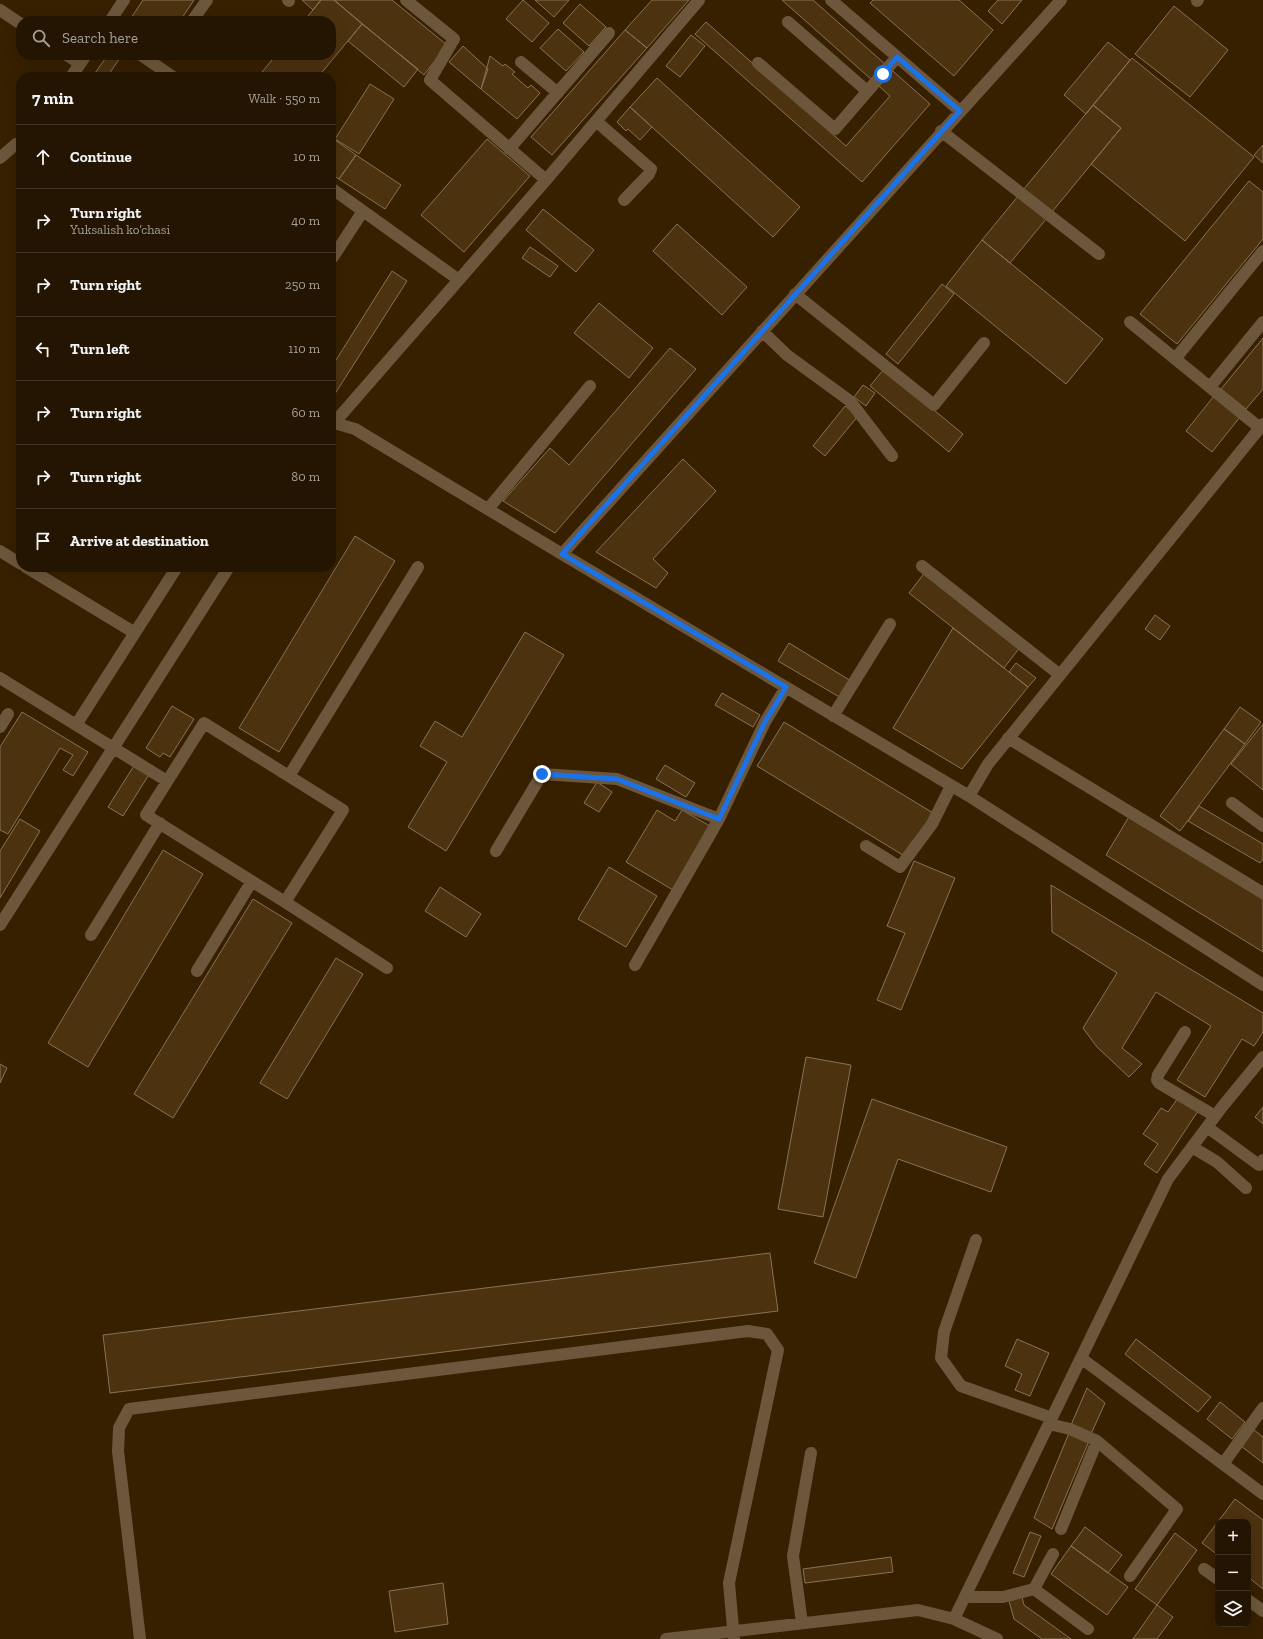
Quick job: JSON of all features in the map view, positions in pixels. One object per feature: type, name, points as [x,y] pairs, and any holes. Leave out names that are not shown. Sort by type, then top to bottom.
[{"type":"street","points":[[113,16],[124,0]]},
{"type":"street","points":[[196,16],[207,0]]},
{"type":"street","points":[[406,0],[421,5],[454,39],[430,80],[546,180]]},
{"type":"street","points":[[336,421],[546,180],[699,0]]},
{"type":"street","points":[[831,0],[960,111]]},
{"type":"street","points":[[562,554],[941,131],[1061,0]]},
{"type":"street","points":[[0,10],[16,21]]},
{"type":"street","points":[[788,22],[868,91]]},
{"type":"street","points":[[509,149],[610,33]]},
{"type":"street","points":[[758,63],[834,129],[897,57]]},
{"type":"street","points":[[74,72],[82,60]]},
{"type":"street","points":[[148,60],[166,72]]},
{"type":"street","points":[[521,62],[558,93]]},
{"type":"street","points":[[596,121],[651,169],[649,174],[624,200]]},
{"type":"street","points":[[941,131],[1099,254]]},
{"type":"street","points":[[0,158],[16,145]]},
{"type":"street","points":[[336,191],[459,280]]},
{"type":"street","points":[[336,253],[364,211]]},
{"type":"street","points":[[1175,359],[1263,251]]},
{"type":"street","points":[[795,294],[934,405],[984,343]]},
{"type":"street","points":[[969,796],[988,764],[1008,738],[1261,426],[1130,322]]},
{"type":"street","points":[[1210,387],[1263,322]]},
{"type":"street","points":[[762,331],[787,355],[850,401],[892,456]]},
{"type":"street","points":[[488,509],[590,386]]},
{"type":"street","points":[[336,425],[355,429],[969,796],[1263,985]]},
{"type":"street","points":[[0,551],[16,561]]},
{"type":"street","points":[[922,566],[1060,675]]},
{"type":"street","points":[[289,776],[418,567]]},
{"type":"street","points":[[34,572],[135,633]]},
{"type":"street","points":[[76,725],[174,572]]},
{"type":"street","points":[[0,925],[226,572]]},
{"type":"street","points":[[833,716],[890,624]]},
{"type":"street","points":[[0,678],[167,781]]},
{"type":"street","points":[[635,964],[719,819],[765,722],[786,687]]},
{"type":"street","points":[[0,727],[8,714]]},
{"type":"street","points":[[285,902],[343,810],[204,723],[146,815],[387,968]]},
{"type":"street","points":[[1008,738],[1263,893]]},
{"type":"street","points":[[496,851],[542,774],[617,779],[719,819]]},
{"type":"street","points":[[866,846],[900,867],[932,824],[952,786]]},
{"type":"street","points":[[1232,804],[1263,826]]},
{"type":"street","points":[[91,935],[160,824]]},
{"type":"street","points":[[197,971],[252,881]]},
{"type":"street","points":[[1185,1032],[1158,1075],[1157,1080],[1160,1084],[1215,1116]]},
{"type":"street","points":[[954,1619],[1168,1179],[1215,1116],[1263,1057]]},
{"type":"street","points":[[1207,1127],[1262,1164]]},
{"type":"street","points":[[1192,1147],[1217,1162],[1246,1188]]},
{"type":"street","points":[[976,1240],[944,1332],[941,1358],[961,1386],[1097,1441],[1177,1510],[1130,1576]]},
{"type":"street","points":[[140,1639],[118,1451],[119,1428],[129,1409],[748,1331],[767,1334],[778,1350],[729,1582],[733,1635]]},
{"type":"street","points":[[1081,1358],[1263,1494]]},
{"type":"street","points":[[1223,1464],[1263,1408]]},
{"type":"street","points":[[1061,1529],[1097,1441]]},
{"type":"street","points":[[802,1624],[793,1556],[810,1453]]},
{"type":"street","points":[[965,1597],[1003,1597],[1034,1590],[1054,1554]]},
{"type":"street","points":[[1204,1569],[1215,1577]]},
{"type":"street","points":[[1034,1590],[1088,1629]]},
{"type":"street","points":[[1251,1602],[1263,1611]]},
{"type":"street","points":[[666,1639],[733,1635],[802,1624],[918,1610],[954,1619],[997,1639]]},
{"type":"shaded area","points":[[0,0],[1263,0],[1263,1639],[0,1639]]},
{"type":"building","points":[[143,0],[194,0],[183,16],[132,16]]},
{"type":"building","points":[[302,0],[321,0],[313,10]]},
{"type":"building","points":[[321,0],[334,0],[362,24],[336,55],[336,16],[308,16]]},
{"type":"building","points":[[334,0],[392,0],[447,45],[424,75]]},
{"type":"building","points":[[523,0],[549,23],[532,42],[506,19]]},
{"type":"building","points":[[535,0],[569,0],[554,17]]},
{"type":"building","points":[[652,0],[689,0],[647,48],[625,30]]},
{"type":"building","points":[[782,0],[813,0],[930,104],[862,182],[695,34],[706,22],[846,146],[890,96]]},
{"type":"building","points":[[873,0],[959,0],[993,30],[954,76],[870,3]]},
{"type":"building","points":[[998,0],[1022,0],[1002,24],[988,11]]},
{"type":"building","points":[[580,4],[606,27],[589,46],[563,23]]},
{"type":"building","points":[[1174,6],[1228,50],[1190,97],[1135,54]]},
{"type":"building","points":[[362,24],[418,69],[404,87],[348,41]]},
{"type":"building","points":[[558,29],[584,52],[566,71],[540,48]]},
{"type":"building","points":[[625,30],[647,48],[552,155],[531,137]]},
{"type":"building","points":[[691,35],[705,46],[680,77],[666,66]]},
{"type":"building","points":[[1108,42],[1130,60],[1086,114],[1064,95]]},
{"type":"building","points":[[463,46],[488,69],[481,89],[449,62]]},
{"type":"building","points":[[490,56],[503,66],[505,64],[515,72],[512,74],[528,88],[531,85],[540,93],[517,119],[481,89]]},
{"type":"building","points":[[1132,58],[1254,157],[1185,241],[1091,164],[1121,128],[1093,105]]},
{"type":"building","points":[[104,60],[119,60],[110,72],[96,72]]},
{"type":"building","points":[[272,60],[332,60],[322,72],[262,72]]},
{"type":"building","points":[[657,78],[800,207],[773,237],[630,107]]},
{"type":"building","points":[[370,84],[394,99],[359,154],[336,140]]},
{"type":"building","points":[[1093,105],[1121,128],[1010,263],[982,240]]},
{"type":"building","points":[[630,107],[652,127],[640,140],[628,129],[626,131],[617,122]]},
{"type":"building","points":[[487,139],[530,176],[464,252],[421,215]]},
{"type":"building","points":[[336,141],[356,155],[339,179],[336,177]]},
{"type":"building","points":[[1263,145],[1263,163],[1254,155]]},
{"type":"building","points":[[356,155],[401,185],[385,209],[339,179]]},
{"type":"building","points":[[1249,181],[1263,192],[1263,239],[1177,344],[1140,314]]},
{"type":"building","points":[[543,209],[594,250],[576,272],[526,230]]},
{"type":"building","points":[[677,224],[747,287],[722,315],[653,251]]},
{"type":"building","points":[[982,240],[1103,339],[1066,384],[946,286]]},
{"type":"building","points":[[530,247],[558,266],[550,277],[522,258]]},
{"type":"building","points":[[392,271],[407,281],[336,392],[336,360]]},
{"type":"building","points":[[942,284],[954,294],[898,364],[886,354]]},
{"type":"building","points":[[599,303],[653,348],[629,378],[574,333]]},
{"type":"building","points":[[1263,338],[1263,389],[1246,409],[1221,389]]},
{"type":"building","points":[[670,348],[696,369],[555,533],[503,501],[550,448],[569,465]]},
{"type":"building","points":[[884,369],[963,434],[949,452],[870,386]]},
{"type":"building","points":[[863,385],[875,393],[866,406],[854,397]]},
{"type":"building","points":[[1214,396],[1240,417],[1212,452],[1186,431]]},
{"type":"building","points":[[845,406],[858,416],[825,456],[813,446]]},
{"type":"building","points":[[683,459],[716,491],[653,559],[668,573],[656,588],[596,552]]},
{"type":"building","points":[[355,536],[395,561],[279,752],[239,728],[333,572],[336,572],[336,567]]},
{"type":"building","points":[[926,571],[1021,646],[1004,668],[909,593]]},
{"type":"building","points":[[1155,615],[1170,626],[1160,640],[1145,629]]},
{"type":"building","points":[[953,628],[1028,687],[962,769],[893,728]]},
{"type":"building","points":[[525,632],[564,655],[446,851],[408,827],[447,762],[420,746],[435,721],[462,737]]},
{"type":"building","points":[[789,643],[851,681],[841,698],[778,661]]},
{"type":"building","points":[[1016,663],[1036,678],[1028,687],[1009,672]]},
{"type":"building","points":[[722,693],[760,715],[753,727],[715,705]]},
{"type":"building","points":[[172,706],[194,719],[170,757],[163,753],[160,757],[146,748]]},
{"type":"building","points":[[1240,707],[1261,722],[1245,744],[1224,729]]},
{"type":"building","points":[[22,712],[88,752],[73,776],[63,770],[73,755],[60,748],[8,834],[0,830],[0,747]]},
{"type":"building","points":[[784,722],[933,813],[906,857],[757,766]]},
{"type":"building","points":[[1263,724],[1263,790],[1231,764]]},
{"type":"building","points":[[1224,729],[1245,744],[1180,831],[1160,816]]},
{"type":"building","points":[[135,764],[150,773],[123,816],[108,807]]},
{"type":"building","points":[[665,765],[695,783],[686,797],[656,779]]},
{"type":"building","points":[[597,782],[612,792],[599,812],[584,803]]},
{"type":"building","points":[[1199,806],[1263,844],[1263,859],[1260,863],[1188,821]]},
{"type":"building","points":[[657,810],[675,821],[682,810],[710,826],[673,890],[626,862]]},
{"type":"building","points":[[1130,815],[1263,897],[1263,952],[1106,855]]},
{"type":"building","points":[[20,819],[40,831],[0,898],[0,851]]},
{"type":"building","points":[[163,850],[203,874],[88,1067],[48,1043]]},
{"type":"building","points":[[914,861],[955,878],[901,1010],[877,1000],[905,933],[887,926]]},
{"type":"building","points":[[609,867],[657,896],[626,947],[578,919]]},
{"type":"building","points":[[1051,885],[1263,1013],[1263,1032],[1254,1046],[1242,1039],[1205,1097],[1177,1080],[1211,1026],[1156,992],[1122,1048],[1142,1064],[1129,1077],[1097,1047],[1083,1028],[1117,973],[1052,932]]},
{"type":"building","points":[[440,887],[481,914],[466,937],[425,911]]},
{"type":"building","points":[[253,899],[292,923],[173,1118],[134,1094]]},
{"type":"building","points":[[336,958],[363,974],[287,1099],[260,1083]]},
{"type":"building","points":[[806,1057],[851,1065],[823,1217],[778,1209]]},
{"type":"building","points":[[0,1064],[7,1068],[0,1083]]},
{"type":"building","points":[[1178,1098],[1198,1111],[1157,1173],[1144,1164],[1158,1144],[1143,1134],[1161,1108],[1168,1112]]},
{"type":"building","points":[[872,1099],[1007,1147],[991,1192],[898,1159],[856,1278],[814,1263]]},
{"type":"building","points":[[1263,1107],[1263,1124],[1255,1117]]},
{"type":"building","points":[[770,1253],[778,1311],[110,1393],[103,1335]]},
{"type":"building","points":[[1017,1339],[1049,1353],[1030,1396],[1015,1390],[1022,1374],[1005,1366]]},
{"type":"building","points":[[1136,1339],[1211,1397],[1198,1412],[1125,1354]]},
{"type":"building","points":[[1087,1388],[1105,1403],[1091,1434],[1071,1425]]},
{"type":"building","points":[[1220,1402],[1245,1422],[1232,1439],[1207,1419]]},
{"type":"building","points":[[1254,1430],[1263,1437],[1263,1463],[1241,1446]]},
{"type":"building","points":[[1069,1433],[1089,1441],[1052,1529],[1034,1518]]},
{"type":"building","points":[[1235,1499],[1263,1520],[1263,1589],[1251,1579],[1251,1519],[1220,1519]]},
{"type":"building","points":[[1215,1526],[1215,1553],[1202,1543]]},
{"type":"building","points":[[1085,1527],[1122,1555],[1108,1573],[1071,1546]]},
{"type":"building","points":[[1030,1532],[1041,1536],[1024,1577],[1013,1573]]},
{"type":"building","points":[[1175,1533],[1197,1550],[1157,1605],[1135,1589]]},
{"type":"building","points":[[1071,1546],[1128,1587],[1107,1615],[1051,1574]]},
{"type":"building","points":[[891,1557],[893,1572],[805,1583],[803,1569]]},
{"type":"building","points":[[443,1583],[448,1624],[395,1632],[389,1591]]},
{"type":"building","points":[[1022,1597],[1024,1605],[1071,1639],[1042,1639],[1014,1619],[1009,1601]]},
{"type":"building","points":[[1157,1605],[1173,1617],[1157,1639],[1133,1639]]},
{"type":"route","points":[[542,774],[617,779],[719,819],[765,722],[786,687],[562,554],[960,111],[897,57],[883,74]]}]
